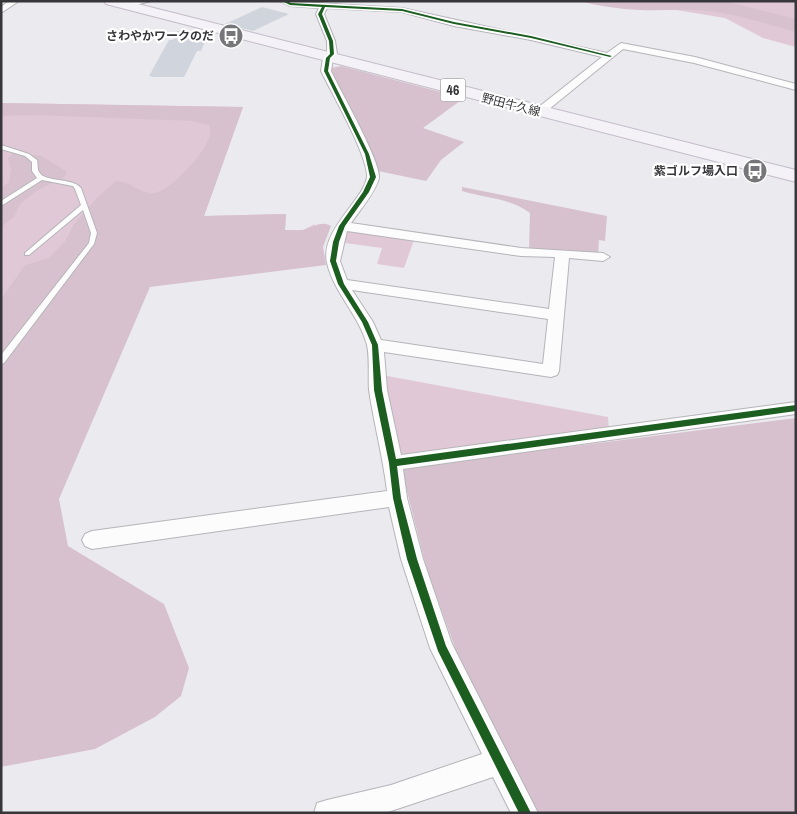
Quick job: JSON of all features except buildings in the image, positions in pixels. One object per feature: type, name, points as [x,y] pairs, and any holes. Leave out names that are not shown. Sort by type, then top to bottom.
[{"type":"main road","name":"野田牛久線","points":[[110,1],[539,112],[796,176]]},
{"type":"street","points":[[1,11],[15,1]]},
{"type":"street","points":[[127,5],[147,1]]},
{"type":"street","points":[[284,1],[290,4],[402,10],[454,24],[531,37],[610,56]]},
{"type":"street","points":[[324,6],[320,14],[331,41],[332,54],[328,58],[326,71],[367,154],[373,177],[366,192],[342,226],[336,242],[333,260],[341,284],[375,344],[378,390],[398,498],[412,559],[442,648],[525,813]]},
{"type":"street","points":[[539,112],[622,46],[695,60],[796,87]]},
{"type":"street","points":[[342,226],[521,252],[603,256]]},
{"type":"street","points":[[375,344],[551,371],[562,253]]},
{"type":"street","points":[[341,284],[555,315]]},
{"type":"street","points":[[393,463],[796,408]]},
{"type":"street","points":[[92,540],[398,498]]},
{"type":"street","points":[[327,813],[392,798],[498,762]]},
{"type":"lane","points":[[1,147],[27,155],[35,161],[35,171],[41,178],[75,185],[78,188],[94,233],[92,242],[1,361]]},
{"type":"lane","points":[[1,204],[41,178]]},
{"type":"lane","points":[[27,254],[83,206]]},
{"type":"shaded area","points":[[579,1],[724,1],[796,19],[796,32],[742,17],[709,11],[632,10]]},
{"type":"shaded area","points":[[622,1],[796,1],[796,47],[763,38],[725,18]]},
{"type":"shaded area","points":[[341,66],[464,98],[423,128],[464,142],[441,160],[426,181],[378,171],[331,73],[331,68]]},
{"type":"shaded area","points":[[1,103],[243,107],[204,216],[286,214],[285,230],[303,230],[315,224],[304,259],[69,281],[1,382]]},
{"type":"shaded area","points":[[1,103],[243,107],[204,216],[286,214],[285,230],[303,230],[320,224],[331,226],[323,247],[326,265],[150,287],[59,499],[68,546],[164,604],[189,668],[181,696],[155,717],[95,749],[1,767],[1,299],[25,265],[49,258],[65,241],[74,224],[96,199],[116,181],[150,193],[163,190],[182,174],[201,153],[210,132],[209,125],[192,121],[32,115],[1,116]]},
{"type":"shaded area","points":[[13,153],[42,156],[67,172],[64,177],[35,192],[20,204],[14,217],[1,227],[1,188],[9,182],[11,169],[8,158]]},
{"type":"shaded area","points":[[462,187],[607,216],[605,241],[599,240],[598,254],[529,250],[530,213],[506,201],[462,191]]},
{"type":"shaded area","points":[[352,230],[414,240],[404,268],[377,264],[382,248],[345,243],[347,232]]},
{"type":"shaded area","points":[[382,375],[608,417],[609,433],[399,460]]},
{"type":"shaded area","points":[[796,418],[796,813],[537,813],[463,670],[427,570],[401,468]]},
{"type":"cycle path","points":[[284,1],[290,4],[402,10],[610,56]]},
{"type":"cycle path","points":[[324,6],[320,14],[331,41],[332,54],[328,58],[326,71],[367,154],[373,177],[366,192],[342,226],[336,242],[333,261],[341,284],[365,322],[375,345],[378,390],[393,463],[397,498],[412,559],[442,648],[525,813]]},
{"type":"cycle path","points":[[393,463],[796,408]]},
{"type":"place","name":"さわやかワークのだ","points":[[231,36]]},
{"type":"place","name":"紫ゴルフ場入口","points":[[755,171]]}]
